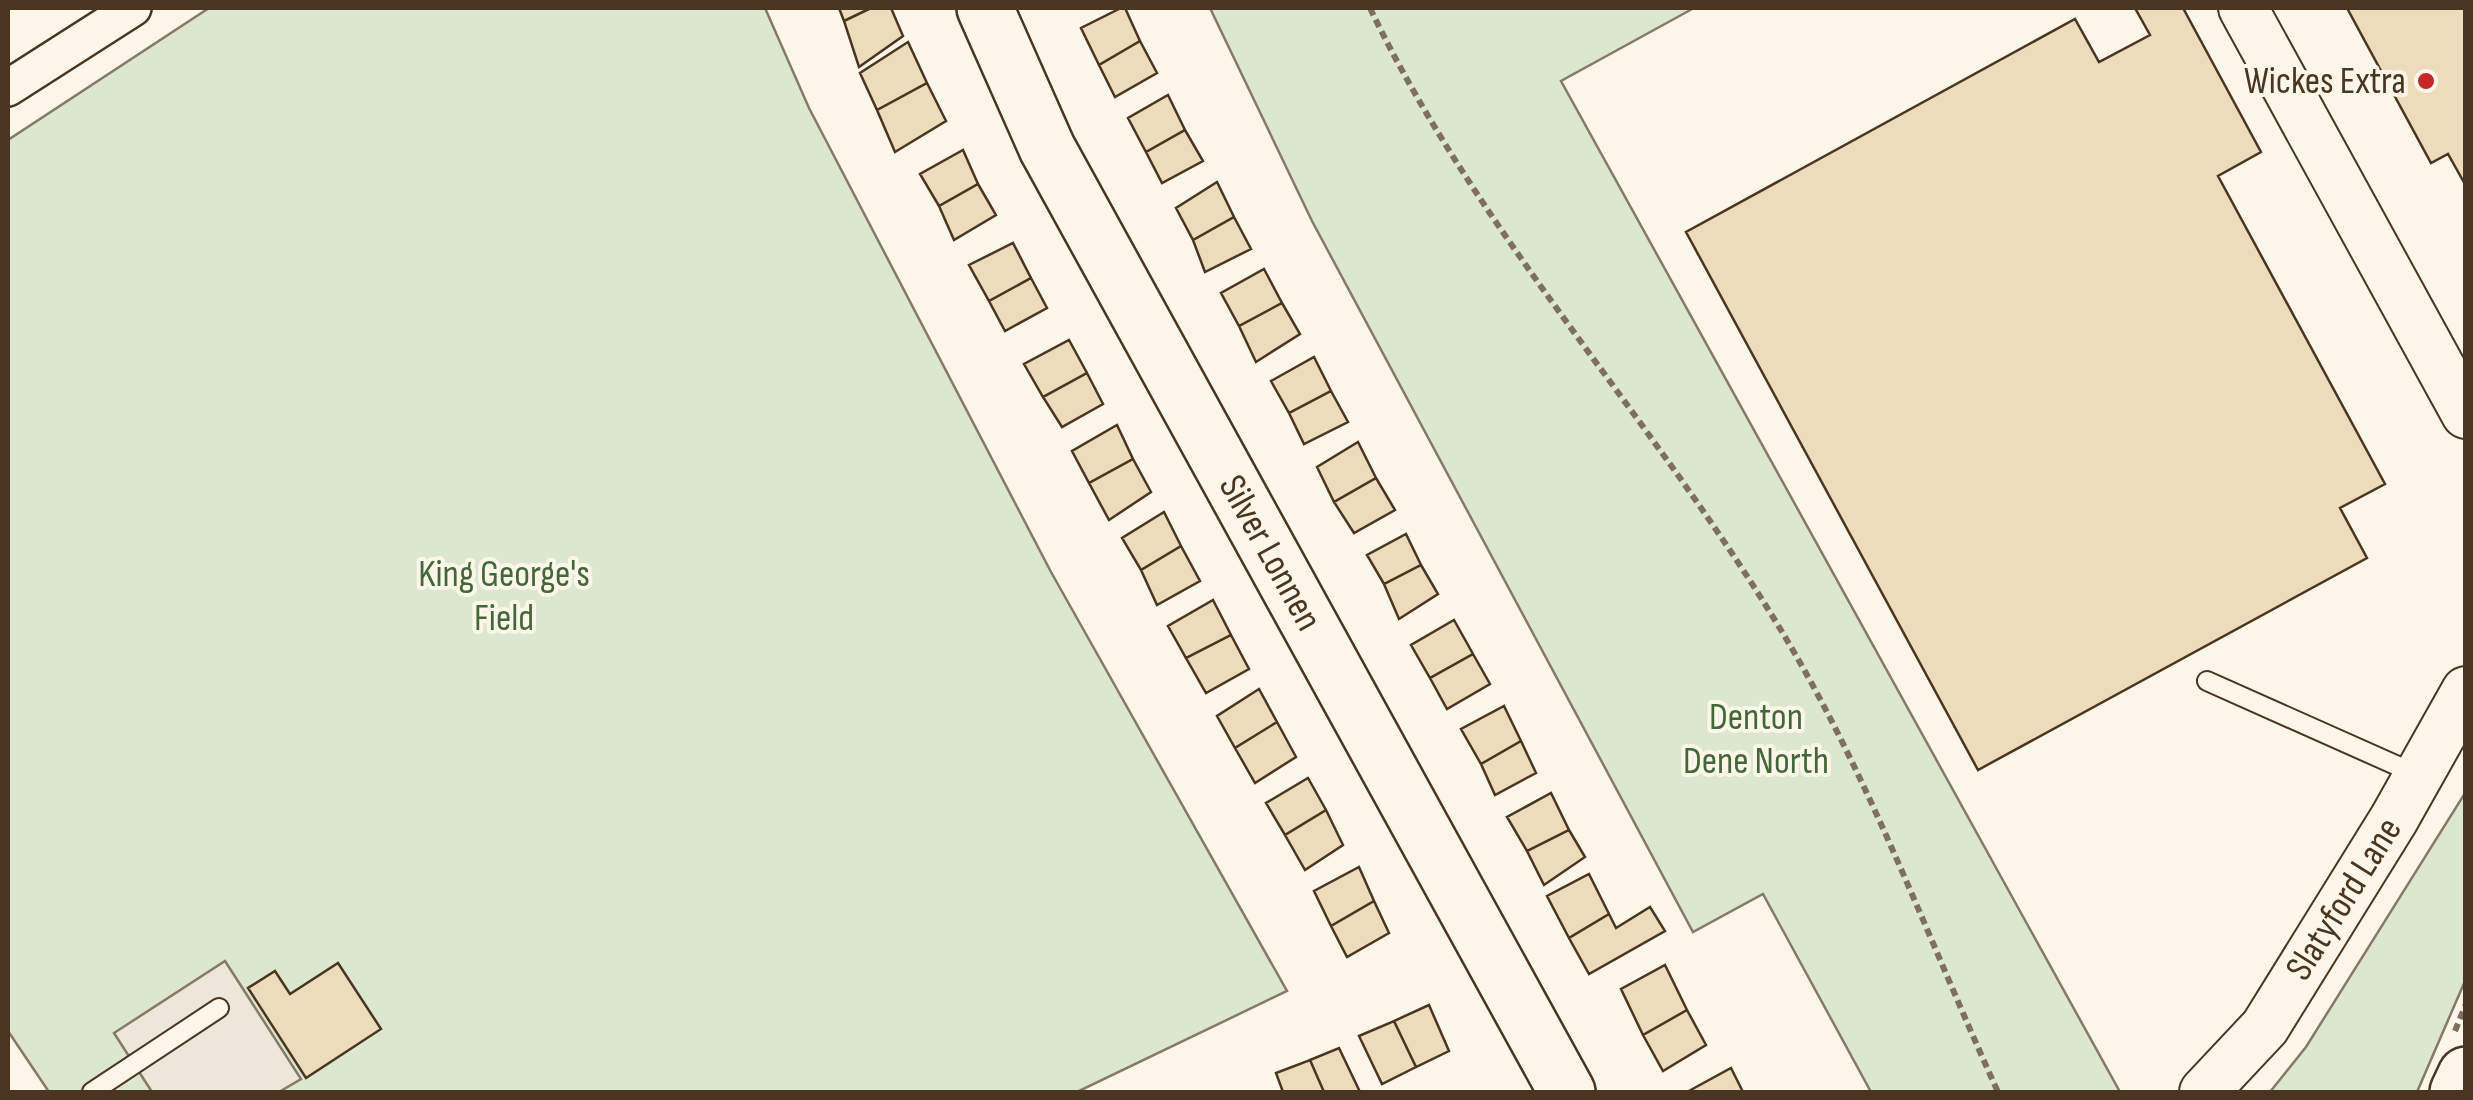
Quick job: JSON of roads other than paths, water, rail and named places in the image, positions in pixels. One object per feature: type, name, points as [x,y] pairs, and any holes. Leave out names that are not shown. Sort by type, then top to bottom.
[{"type":"main road","name":"Silver Lonnen","points":[[984,8],[1046,148],[1559,1090]]},
{"type":"main road","points":[[2458,1092],[2466,1076]]},
{"type":"street","points":[[8,88],[132,8]]},
{"type":"street","points":[[2243,8],[2466,414]]},
{"type":"street","name":"Slatyford Lane","points":[[2204,1092],[2265,1027],[2466,691]]},
{"type":"lane","points":[[2207,680],[2418,775]]},
{"type":"lane","points":[[92,1092],[218,1008]]},
{"type":"place","name":"Wickes Extra","points":[[2426,81]]},
{"type":"park label","name":"King George's Field","points":[[504,596]]},
{"type":"park label","name":"Denton Dene North","points":[[1756,739]]}]
